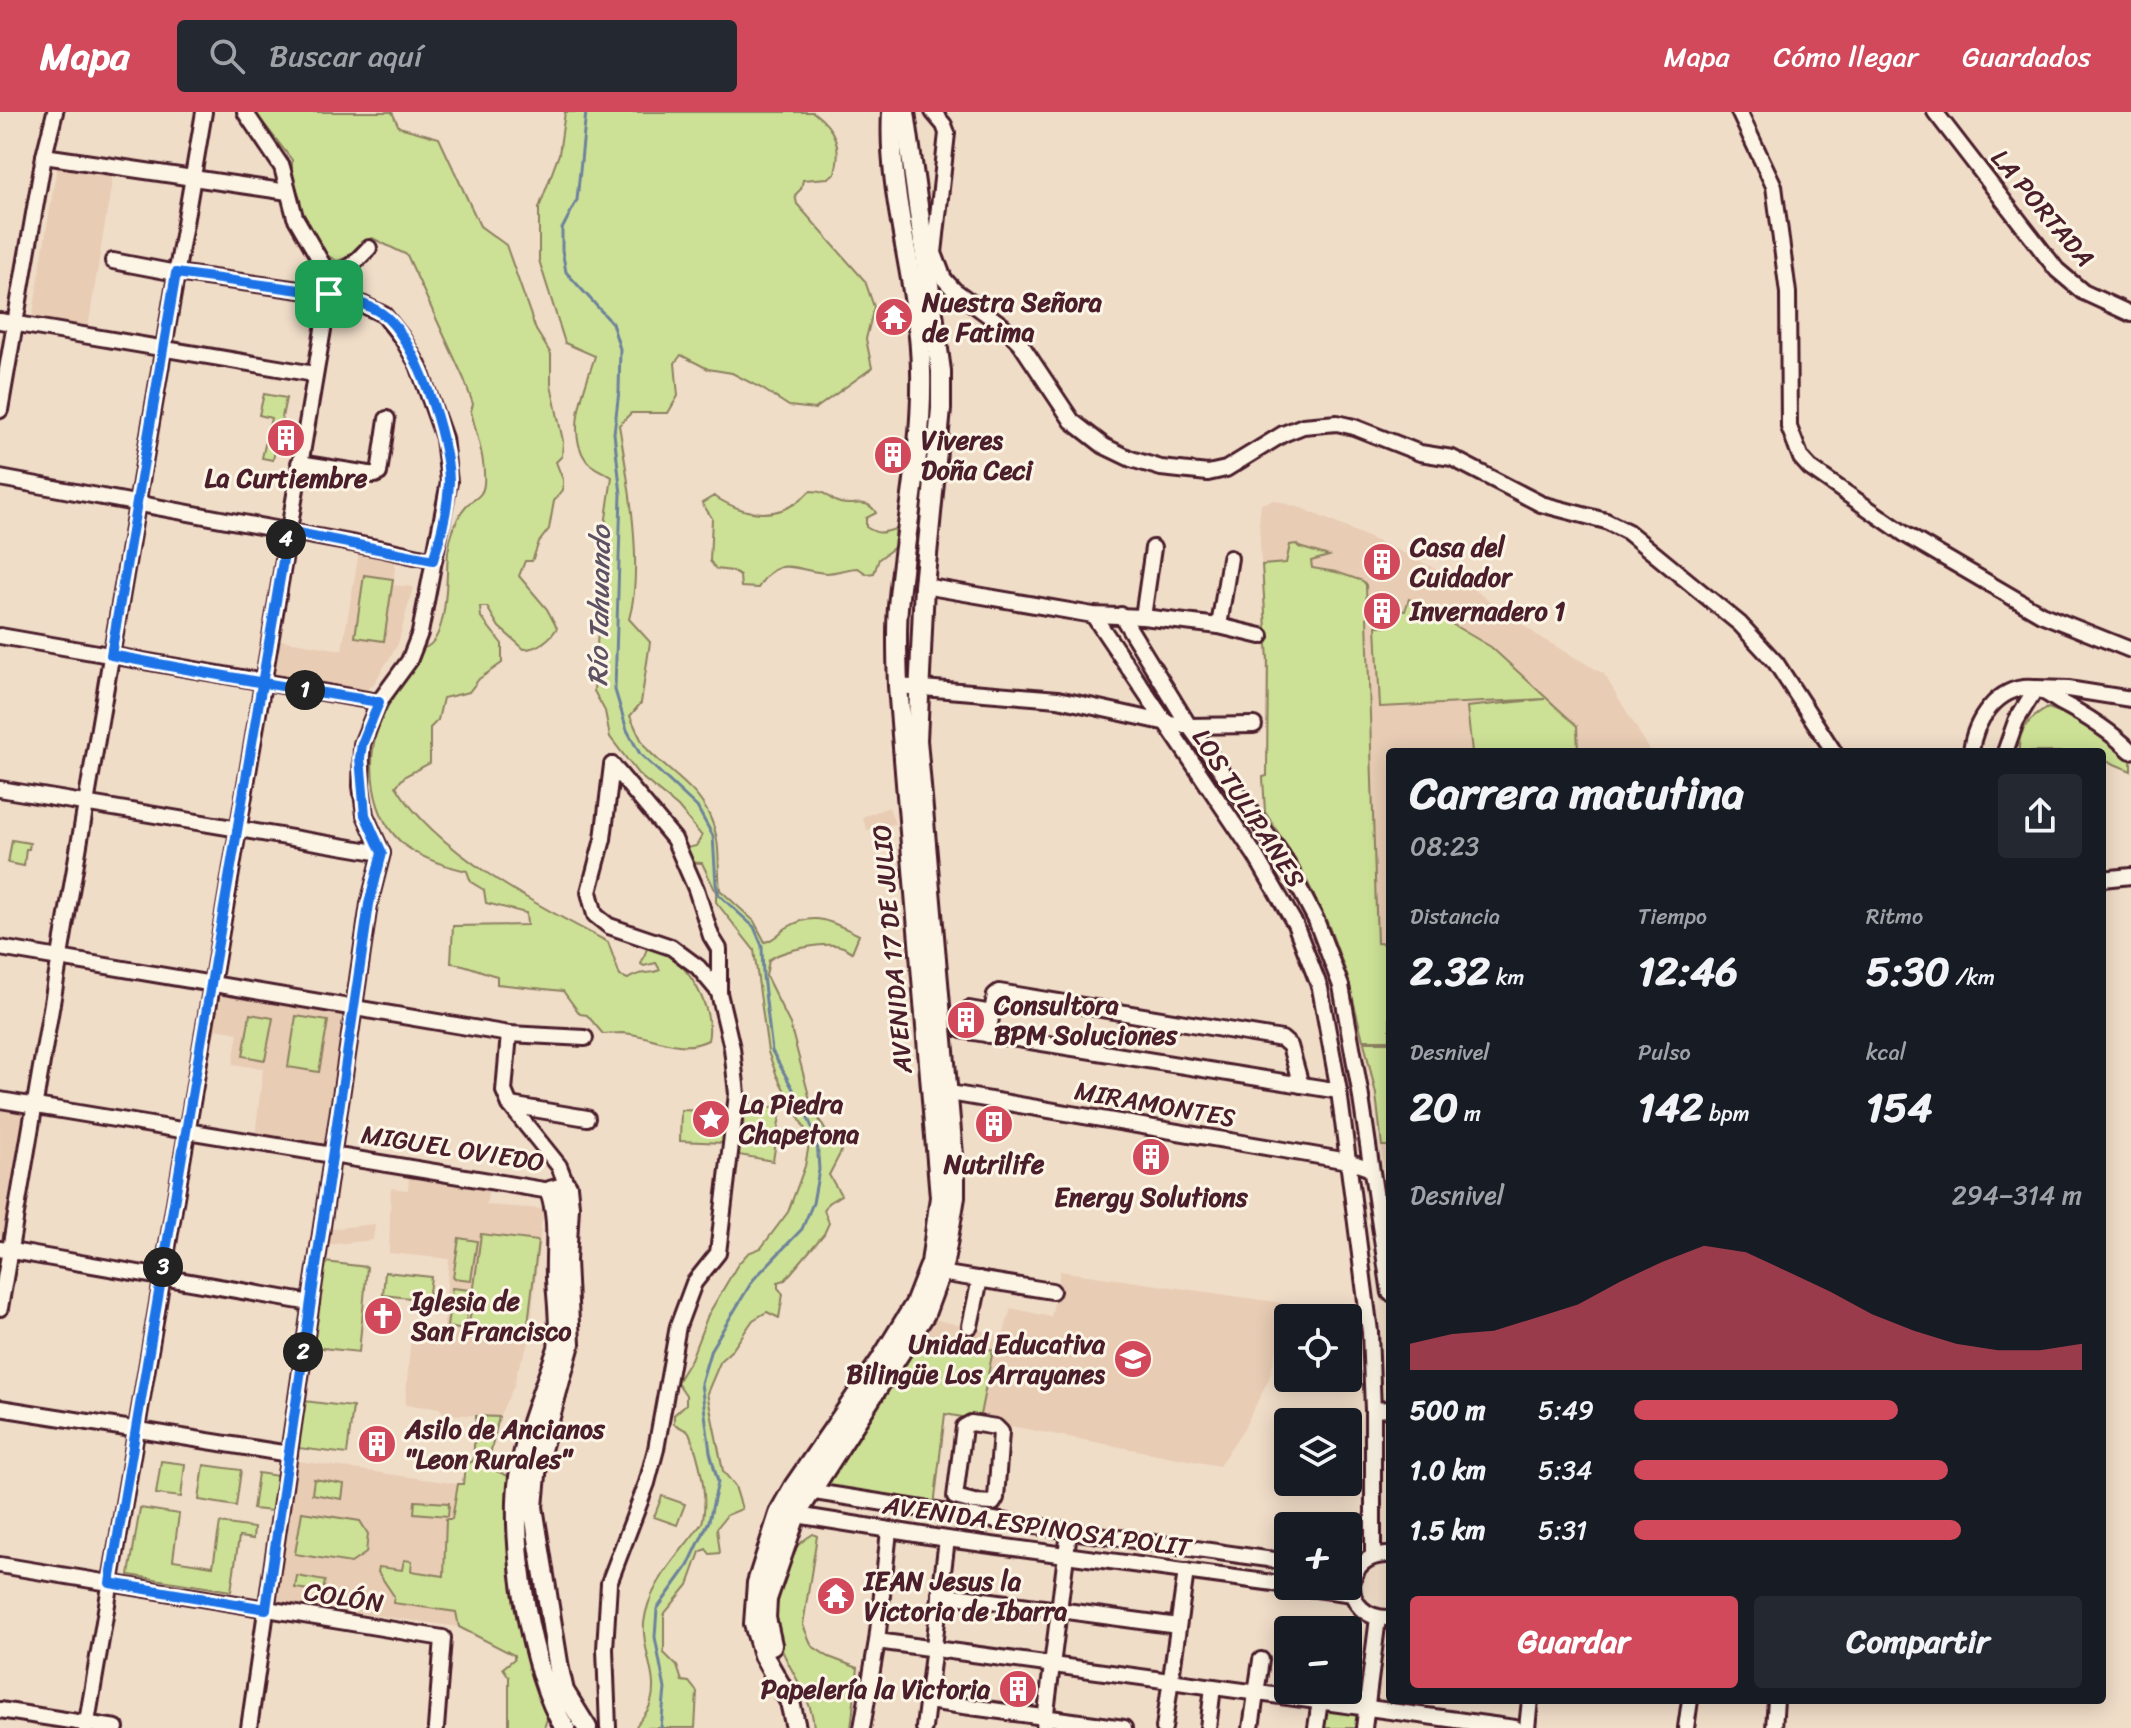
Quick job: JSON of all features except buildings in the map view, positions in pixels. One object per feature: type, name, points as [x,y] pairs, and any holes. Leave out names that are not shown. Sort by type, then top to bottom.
[{"type":"main road","name":"AVENIDA 17 DE JULIO","points":[[802,1490],[917,1329],[940,1273],[955,1197],[955,1178],[938,1091],[898,686],[897,611],[920,408],[921,373],[920,335],[891,149],[892,112]]},
{"type":"main road","name":"AVENIDA 17 DE JULIO","points":[[796,1728],[790,1702],[763,1655],[754,1624],[757,1583],[788,1513],[915,1304],[931,1263],[941,1183],[917,740],[924,586],[941,409],[941,371],[905,112]]},
{"type":"main road","points":[[558,1188],[558,1348],[523,1455],[516,1527],[522,1579],[540,1675],[565,1728]]},
{"type":"main road","points":[[558,1188],[569,1206],[566,1261],[570,1344],[537,1464],[533,1507],[564,1691],[587,1728]]},
{"type":"main road","name":"AVENIDA 17 DE JULIO","points":[[788,1513],[767,1599],[766,1618],[771,1642],[805,1710],[807,1728]]},
{"type":"street","points":[[0,410],[8,322],[55,112]]},
{"type":"street","points":[[0,1308],[5,1250],[34,1105],[204,112]]},
{"type":"street","points":[[86,1726],[329,294],[327,272],[295,217],[282,167],[245,112]]},
{"type":"street","points":[[933,112],[947,133],[934,253],[938,267],[954,290],[1003,326],[1020,343],[1059,403],[1086,434],[1131,459],[1161,468],[1208,473],[1226,469],[1283,434],[1303,426],[1337,423],[1420,453],[1452,458],[1541,504],[1606,521],[1628,532],[1740,624],[1776,663],[1831,748]]},
{"type":"street","points":[[1739,112],[1774,186],[1788,293],[1788,418],[1801,458],[1810,468],[1906,535],[2041,614],[2131,650]]},
{"type":"street","name":"LA PORTADA","points":[[1935,112],[2057,270],[2083,292],[2131,314]]},
{"type":"street","points":[[44,156],[288,192]]},
{"type":"street","points":[[327,272],[349,268],[369,248]]},
{"type":"street","points":[[113,261],[329,294],[358,302],[384,315],[402,338],[422,375],[444,438],[449,482],[420,633],[409,661],[379,702],[362,744],[360,758],[365,815],[382,853],[369,904],[249,1728]]},
{"type":"street","points":[[8,322],[314,374]]},
{"type":"street","points":[[299,463],[375,475],[379,473],[387,419]]},
{"type":"street","points":[[0,478],[433,560]]},
{"type":"street","points":[[1143,617],[1153,548]]},
{"type":"street","points":[[1219,626],[1230,558]]},
{"type":"street","points":[[924,586],[1093,615],[1121,615],[1219,626],[1261,636]]},
{"type":"street","points":[[1093,615],[1163,722],[1189,726],[1254,725]]},
{"type":"street","name":"LOS TULIPANES","points":[[1121,615],[1189,726],[1282,855],[1316,920],[1341,986],[1386,1260]]},
{"type":"street","points":[[0,636],[379,702]]},
{"type":"street","name":"LOS TULIPANES","points":[[898,686],[1058,699],[1163,722],[1255,855],[1295,924],[1320,988],[1339,1091],[1370,1332],[1373,1557]]},
{"type":"street","points":[[1972,748],[1979,722],[1997,699],[2021,688],[2068,689],[2131,699]]},
{"type":"street","points":[[2036,688],[2108,729],[2131,751]]},
{"type":"street","points":[[2006,748],[2016,721],[2036,688]]},
{"type":"street","points":[[608,1728],[605,1649],[609,1583],[647,1483],[678,1326],[694,1283],[718,1253],[737,1094],[732,1048],[719,993],[719,949],[711,936],[696,889],[674,839],[612,765],[603,839],[589,892],[595,915],[609,926],[671,947],[698,967],[719,993]]},
{"type":"street","points":[[0,789],[382,853]]},
{"type":"street","points":[[2106,879],[2131,876]]},
{"type":"street","points":[[0,948],[509,1034],[585,1038]]},
{"type":"street","points":[[988,1035],[995,995],[999,992],[1282,1039],[1290,1046],[1301,1085]]},
{"type":"street","points":[[969,1009],[992,1013]]},
{"type":"street","points":[[961,1030],[1339,1091]]},
{"type":"street","points":[[509,1034],[503,1084],[510,1105],[559,1166],[558,1188]]},
{"type":"street","name":"MIRAMONTES","points":[[938,1091],[1348,1161],[1371,1169]]},
{"type":"street","name":"MIGUEL OVIEDO","points":[[0,1100],[332,1156],[558,1188]]},
{"type":"street","points":[[510,1105],[587,1118]]},
{"type":"street","points":[[5,1250],[311,1303]]},
{"type":"street","points":[[1361,1262],[1386,1260]]},
{"type":"street","points":[[940,1273],[1052,1291]]},
{"type":"street","points":[[970,1326],[980,1279]]},
{"type":"street","points":[[0,1408],[289,1454]]},
{"type":"street","points":[[1373,1410],[1386,1409]]},
{"type":"street","points":[[971,1423],[996,1427],[1002,1435],[996,1498],[993,1503],[974,1510],[955,1494],[964,1427],[971,1423]]},
{"type":"street","name":"AVENIDA ESPINOSA POLIT","points":[[802,1490],[974,1510],[1069,1532],[1274,1560]]},
{"type":"street","name":"AVENIDA ESPINOSA POLIT","points":[[788,1513],[889,1531],[1274,1584]]},
{"type":"street","points":[[862,1728],[877,1641],[889,1531]]},
{"type":"street","points":[[1044,1723],[1069,1532]]},
{"type":"street","points":[[924,1728],[947,1539]]},
{"type":"street","points":[[1362,1564],[1373,1557],[1386,1555]]},
{"type":"street","name":"COLÓN","points":[[0,1565],[443,1638],[436,1728]]},
{"type":"street","points":[[1164,1728],[1186,1571]]},
{"type":"street","points":[[940,1594],[1178,1626]]},
{"type":"street","points":[[1357,1600],[1364,1611],[1384,1618],[1364,1728]]},
{"type":"street","points":[[877,1641],[1274,1695]]},
{"type":"street","points":[[1251,1728],[1261,1660]]},
{"type":"street","points":[[1208,1728],[1213,1687]]},
{"type":"street","points":[[927,1701],[1044,1723],[1124,1728]]},
{"type":"street","points":[[1316,1728],[1320,1704]]},
{"type":"street","points":[[1340,1704],[1515,1728]]},
{"type":"street","points":[[1527,1728],[1530,1704]]},
{"type":"street","points":[[1686,1728],[1689,1704]]},
{"type":"street","points":[[1774,1728],[1776,1704]]},
{"type":"street","points":[[0,1710],[86,1726],[116,1728]]},
{"type":"shaded area","points":[[57,166],[113,175],[87,334],[31,325]]},
{"type":"shaded area","points":[[1274,500],[1304,509],[1469,586],[1541,638],[1604,674],[1649,748],[1386,748],[1386,1184],[1374,1095],[1346,976],[1326,924],[1298,868],[1264,813],[1262,776],[1266,775],[1266,659],[1259,522],[1261,504]]},
{"type":"shaded area","points":[[359,552],[396,558],[393,585],[413,587],[398,644],[373,685],[363,692],[269,675],[274,639],[342,650]]},
{"type":"shaded area","points":[[889,807],[895,824],[867,830],[862,817]]},
{"type":"shaded area","points":[[215,991],[345,1013],[347,1017],[329,1144],[326,1147],[255,1136],[263,1069],[233,1064],[238,1033],[216,1029],[213,1039],[204,1037]]},
{"type":"shaded area","points":[[0,1101],[25,1103],[2,1238],[0,1238]]},
{"type":"shaded area","points":[[409,1177],[489,1190],[486,1205],[543,1209],[529,1343],[499,1417],[445,1414],[439,1408],[405,1405],[411,1335],[443,1337],[449,1259],[389,1253],[391,1188],[408,1190]]},
{"type":"shaded area","points":[[375,1224],[373,1240],[326,1245],[327,1229]]},
{"type":"shaded area","name":"Unidad Educativa Bilingüe Los Arrayanes","points":[[1060,1271],[1290,1304],[1274,1304],[1274,1360],[1268,1381],[1244,1428],[1219,1466],[979,1420],[922,1333],[930,1318],[1003,1336],[1011,1308],[1051,1317]]},
{"type":"shaded area","points":[[291,1460],[458,1484],[449,1575],[459,1627],[271,1601]]},
{"type":"green space","points":[[255,112],[392,112],[399,127],[439,138],[480,226],[506,245],[536,330],[551,354],[551,385],[563,441],[562,456],[556,462],[563,480],[563,490],[554,501],[549,529],[539,542],[532,561],[525,561],[519,576],[547,609],[557,628],[543,643],[524,649],[499,627],[487,607],[480,607],[481,617],[502,644],[502,663],[479,679],[469,692],[443,698],[438,720],[430,728],[430,763],[405,776],[396,786],[436,834],[463,856],[522,895],[608,942],[620,976],[628,979],[660,970],[656,963],[641,964],[648,946],[673,958],[694,982],[701,997],[707,1012],[708,1040],[676,1045],[633,1034],[603,1034],[587,1015],[580,1014],[563,991],[497,984],[497,976],[451,963],[453,926],[527,925],[526,913],[486,903],[484,890],[471,882],[467,871],[418,854],[394,835],[379,807],[374,789],[372,758],[376,735],[387,707],[424,648],[432,643],[438,633],[445,606],[448,552],[456,521],[483,488],[484,466],[471,411],[473,404],[407,255],[372,238],[360,245],[356,254],[337,261],[326,255],[298,214],[292,191],[292,160]]},
{"type":"green space","points":[[565,112],[813,112],[832,132],[837,147],[837,164],[835,173],[828,178],[803,180],[801,189],[795,195],[797,204],[865,281],[874,307],[866,339],[872,368],[815,409],[789,406],[732,373],[708,369],[681,355],[675,363],[678,396],[668,413],[631,413],[619,425],[635,549],[629,619],[650,642],[641,703],[630,716],[638,733],[647,749],[690,788],[704,806],[716,836],[720,890],[754,921],[765,942],[786,928],[815,919],[832,922],[859,935],[852,952],[840,946],[813,946],[783,953],[769,960],[766,976],[790,1024],[812,1107],[831,1140],[842,1150],[829,1175],[841,1195],[828,1203],[824,1210],[829,1223],[824,1234],[785,1280],[778,1282],[783,1294],[779,1318],[767,1312],[753,1320],[733,1349],[721,1360],[707,1393],[723,1471],[735,1486],[742,1509],[727,1515],[717,1528],[720,1553],[710,1554],[706,1549],[700,1552],[688,1585],[664,1614],[664,1653],[677,1666],[682,1681],[689,1682],[697,1692],[695,1728],[635,1728],[648,1709],[653,1692],[644,1633],[647,1609],[659,1582],[702,1523],[704,1513],[702,1477],[693,1442],[689,1432],[674,1424],[674,1415],[686,1404],[686,1395],[677,1382],[691,1359],[708,1315],[738,1264],[748,1253],[761,1248],[788,1212],[805,1166],[810,1139],[768,1052],[754,950],[716,902],[716,892],[702,863],[677,862],[676,851],[696,846],[702,836],[678,807],[639,775],[610,737],[605,711],[594,691],[605,525],[612,477],[588,463],[577,435],[579,408],[595,356],[565,343],[539,260],[539,208],[559,154]]},
{"type":"green space","points":[[264,394],[286,398],[273,460],[262,458],[271,418],[259,415]]},
{"type":"green space","points":[[810,491],[821,492],[840,503],[869,505],[876,513],[866,518],[866,527],[880,532],[895,529],[896,546],[879,559],[874,573],[867,574],[858,568],[826,573],[781,567],[773,570],[758,588],[741,587],[740,576],[732,571],[716,569],[710,561],[712,518],[702,503],[714,496],[739,509],[776,512],[788,508]]},
{"type":"green space","points":[[1296,544],[1329,556],[1311,561],[1312,568],[1336,572],[1363,581],[1366,585],[1377,943],[1386,944],[1386,1040],[1363,1040],[1347,975],[1328,924],[1300,867],[1265,812],[1263,777],[1267,776],[1268,660],[1262,565],[1286,563],[1290,545]]},
{"type":"green space","points":[[364,575],[393,579],[384,641],[355,637]]},
{"type":"green space","points":[[1409,599],[1491,647],[1577,726],[1578,748],[1472,748],[1467,707],[1545,699],[1380,707],[1376,626],[1390,626],[1389,609],[1405,611]]},
{"type":"green space","points":[[2048,708],[2092,728],[2131,758],[2131,771],[2106,761],[2106,748],[2019,748],[2020,737],[2035,716]]},
{"type":"green space","points":[[12,840],[30,843],[24,866],[8,863]]},
{"type":"green space","points":[[250,1014],[273,1018],[265,1060],[243,1056]]},
{"type":"green space","points":[[296,1016],[328,1021],[319,1072],[288,1067]]},
{"type":"green space","points":[[1364,1042],[1386,1042],[1386,1146],[1382,1146],[1376,1094]]},
{"type":"green space","points":[[746,1102],[781,1109],[773,1161],[739,1155]]},
{"type":"green space","points":[[681,1110],[728,1112],[724,1143],[680,1141]]},
{"type":"green space","points":[[481,1234],[538,1241],[527,1332],[469,1325]]},
{"type":"green space","points":[[459,1238],[477,1241],[471,1280],[453,1278]]},
{"type":"green space","points":[[324,1262],[367,1267],[359,1352],[313,1347]]},
{"type":"green space","points":[[385,1272],[431,1277],[428,1300],[383,1295]]},
{"type":"green space","points":[[452,1288],[470,1290],[465,1330],[447,1327]]},
{"type":"green space","points":[[922,1333],[993,1350],[979,1420],[945,1414],[934,1506],[821,1489],[881,1402]]},
{"type":"green space","points":[[304,1401],[353,1407],[347,1454],[298,1448]]},
{"type":"green space","points":[[476,1416],[499,1417],[487,1467],[515,1479],[532,1668],[548,1716],[544,1728],[509,1728],[509,1677],[503,1668],[514,1659],[514,1655],[459,1627],[456,1612],[393,1603],[394,1596],[378,1572],[379,1567],[402,1570],[404,1560],[412,1561],[411,1571],[444,1576],[446,1519],[452,1519],[458,1484],[463,1484],[465,1465],[473,1461]]},
{"type":"green space","points":[[161,1461],[185,1464],[181,1497],[156,1494]]},
{"type":"green space","points":[[204,1465],[241,1470],[236,1506],[199,1500]]},
{"type":"green space","points":[[258,1473],[278,1476],[273,1511],[253,1509]]},
{"type":"green space","points":[[314,1479],[344,1484],[342,1499],[312,1494]]},
{"type":"green space","points":[[662,1496],[685,1504],[677,1525],[654,1517]]},
{"type":"green space","points":[[415,1501],[449,1503],[448,1516],[414,1513]]},
{"type":"green space","points":[[140,1508],[179,1514],[173,1560],[213,1566],[220,1523],[254,1528],[253,1539],[239,1537],[231,1591],[129,1575]]},
{"type":"green space","points":[[302,1512],[360,1521],[368,1534],[366,1553],[351,1563],[295,1554]]},
{"type":"green space","points":[[813,1534],[817,1536],[803,1625],[812,1646],[829,1657],[858,1668],[851,1728],[814,1728],[807,1701],[777,1636],[776,1612],[790,1558],[800,1543]]},
{"type":"green space","points":[[297,1576],[325,1581],[323,1592],[295,1588]]},
{"type":"green space","points":[[1320,1705],[1359,1711],[1357,1728],[1316,1728]]},
{"type":"waterway","name":"Río Tahuando","points":[[586,112],[577,200],[562,229],[562,250],[566,272],[612,323],[620,349],[614,433],[621,494],[615,690],[627,730],[640,754],[697,807],[713,836],[719,895],[754,927],[762,946],[772,1051],[817,1139],[819,1170],[813,1203],[802,1229],[753,1280],[711,1349],[701,1383],[710,1452],[718,1482],[709,1521],[688,1566],[657,1609],[655,1637],[665,1689],[661,1728]]},
{"type":"place","name":"Nuestra Señora de Fatima","points":[[894,317]]},
{"type":"place","name":"La Curtiembre","points":[[286,438]]},
{"type":"place","name":"Viveres Doña Ceci","points":[[893,455]]},
{"type":"place","name":"Casa del Cuidador","points":[[1382,562]]},
{"type":"place","name":"Invernadero 1","points":[[1382,611]]},
{"type":"place","name":"Consultora BPM Soluciones","points":[[966,1020]]},
{"type":"place","name":"La Piedra Chapetona","points":[[711,1119]]},
{"type":"place","name":"Nutrilife","points":[[994,1124]]},
{"type":"place","name":"Energy Solutions","points":[[1151,1157]]},
{"type":"place","name":"Iglesia de San Francisco","points":[[383,1316]]},
{"type":"place","name":"Unidad Educativa Bilingüe Los Arrayanes","points":[[1133,1359]]},
{"type":"place","name":"Asilo de Ancianos \"Leon Rurales\"","points":[[377,1444]]},
{"type":"place","name":"IEAN Jesus la Victoria de Ibarra","points":[[836,1596]]},
{"type":"place","name":"Papelería la Victoria","points":[[1018,1689]]},
{"type":"route","points":[[329,294],[176,273],[111,655],[191,670],[262,683],[307,691],[379,702],[370,719],[360,758],[365,815],[382,853],[369,904],[266,1609],[110,1583],[237,828],[250,755],[262,683],[288,531],[433,560],[440,538],[449,482],[444,438],[418,365],[384,315],[358,302],[329,294]]}]
